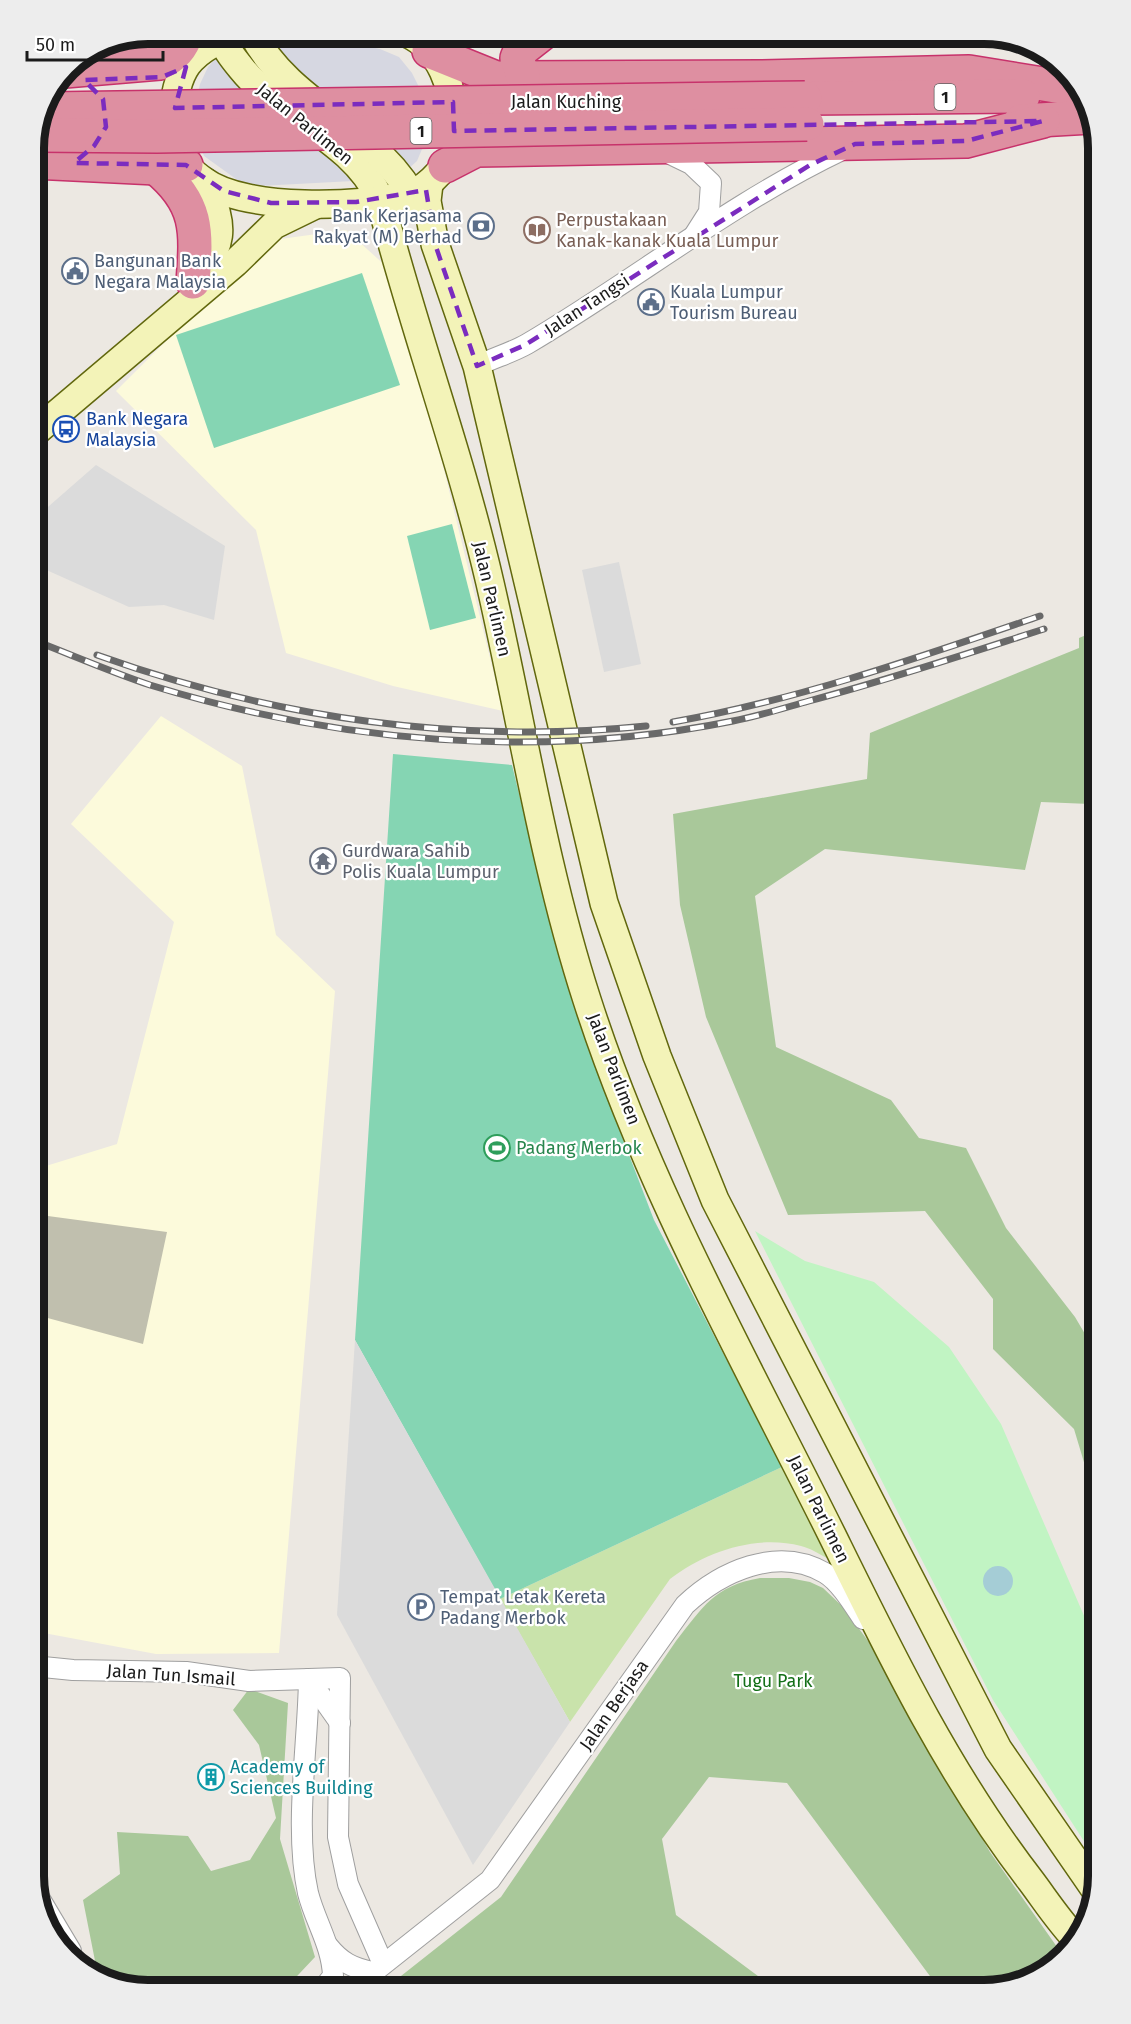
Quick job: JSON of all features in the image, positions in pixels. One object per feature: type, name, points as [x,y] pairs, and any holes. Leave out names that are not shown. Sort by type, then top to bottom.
[{"type":"highway","points":[[72,77],[160,63],[172,57],[183,45],[192,44]]},
{"type":"highway","points":[[421,44],[490,76],[760,77],[969,72],[1069,88]]},
{"type":"highway","points":[[523,77],[517,58],[520,51],[529,44]]},
{"type":"highway","points":[[71,78],[103,99],[106,126],[94,146],[74,163]]},
{"type":"highway","name":"Jalan Kuching","points":[[45,135],[157,136],[806,111],[1074,97]]},
{"type":"highway","name":"Jalan Kuching","points":[[52,108],[806,111],[1043,121]]},
{"type":"highway","name":"1","points":[[1043,121],[1083,118]]},
{"type":"highway","points":[[422,181],[476,150],[966,141],[1043,121]]},
{"type":"highway","points":[[44,162],[182,172],[183,194],[194,220],[196,244],[194,282]]},
{"type":"street","points":[[166,318],[212,260],[218,242],[217,210],[182,172],[174,119],[176,90],[218,44]]},
{"type":"street","name":"Jalan Parlimen","points":[[224,44],[270,99],[342,150],[370,196],[373,217],[394,253],[466,489],[490,584],[554,883],[587,999],[615,1078],[680,1233],[896,1665],[951,1766],[1004,1846],[1071,1932]]},
{"type":"street","name":"Jalan Parlimen","points":[[226,44],[281,74],[304,96],[422,181]]},
{"type":"street","points":[[182,172],[251,200],[318,203],[370,196],[422,181],[454,138],[454,109],[447,78],[419,44]]},
{"type":"street","name":"Jalan Tangsi","points":[[477,366],[525,345],[693,236],[810,165],[855,144]]},
{"type":"street","name":"Jalan Tangsi","points":[[656,147],[691,164],[711,183],[709,212],[693,236]]},
{"type":"street","points":[[422,181],[435,244],[477,366],[604,903],[657,1056],[715,1200],[998,1749],[1088,1879]]},
{"type":"street","points":[[44,424],[166,318],[235,263],[274,225],[318,203]]},
{"type":"street","name":"Jalan Berjasa","points":[[363,1980],[490,1880],[685,1605],[722,1576],[748,1566],[775,1562],[797,1564],[825,1573],[850,1601],[896,1665]]},
{"type":"street","name":"Jalan Tun Ismail","points":[[44,1667],[73,1670],[186,1672],[249,1680],[340,1678],[338,1837],[348,1884],[378,1968]]},
{"type":"street","points":[[309,1678],[340,1723]]},
{"type":"street","points":[[309,1678],[303,1844],[308,1893],[327,1946],[333,1976],[330,1980]]},
{"type":"street","points":[[327,1946],[347,1965],[378,1968]]},
{"type":"highlighted area","points":[[186,67],[175,108],[453,102],[454,131],[1043,121],[966,141],[855,144],[810,165],[525,345],[477,366],[435,244],[426,190],[356,202],[271,203],[224,191],[186,165],[74,163],[94,146],[106,127],[103,99],[84,80],[162,77]]},
{"type":"shaded area","points":[[356,44],[380,49],[399,57],[412,73],[421,91],[425,142],[417,161],[407,170],[392,175],[353,181],[259,186],[243,184],[204,156],[196,136],[193,115],[200,84],[208,67],[219,55],[252,45]]},
{"type":"shaded area","points":[[346,230],[388,268],[424,388],[503,711],[393,686],[286,653],[256,530],[116,391],[266,241]]},
{"type":"shaded area","points":[[96,465],[225,546],[214,620],[164,605],[129,607],[44,569],[44,510]]},
{"type":"shaded area","points":[[619,562],[641,664],[604,672],[582,570]]},
{"type":"shaded area","points":[[161,716],[242,766],[276,935],[335,991],[279,1653],[156,1654],[44,1633],[44,1167],[117,1144],[174,922],[71,824]]},
{"type":"shaded area","points":[[44,1215],[167,1232],[143,1344],[44,1317]]},
{"type":"shaded area","name":"Tempat Letak Kereta Padang Merbok","points":[[355,1340],[570,1722],[473,1865],[337,1615]]},
{"type":"green space","points":[[140,44],[135,49],[104,54]]},
{"type":"green space","points":[[362,273],[400,385],[214,448],[176,335]]},
{"type":"green space","points":[[452,524],[476,618],[430,630],[407,536]]},
{"type":"green space","points":[[1088,634],[1088,804],[1041,802],[1025,870],[825,849],[755,896],[776,1047],[891,1100],[919,1138],[966,1148],[1006,1228],[1075,1317],[1088,1339],[1088,1476],[1074,1429],[993,1349],[993,1299],[925,1211],[788,1215],[706,1017],[680,905],[673,814],[867,779],[870,733],[1079,648],[1079,638]]},
{"type":"green space","name":"Padang Merbok","points":[[393,754],[512,765],[556,947],[599,1077],[654,1220],[782,1467],[500,1599],[355,1340]]},
{"type":"green space","points":[[755,1231],[805,1261],[874,1282],[949,1347],[1001,1424],[1088,1625],[1088,1847],[993,1700]]},
{"type":"green space","points":[[782,1467],[827,1558],[801,1546],[766,1542],[732,1548],[684,1569],[670,1579],[570,1722],[500,1599]]},
{"type":"green space","name":"Tugu Park","points":[[760,1578],[789,1578],[810,1582],[823,1588],[843,1607],[871,1645],[990,1852],[1058,1949],[1041,1963],[1010,1977],[997,1980],[933,1980],[787,1783],[709,1777],[662,1839],[676,1915],[763,1980],[396,1980],[501,1897],[676,1641],[702,1608],[720,1592]]},
{"type":"green space","points":[[249,1689],[288,1703],[280,1839],[315,1957],[293,1980],[141,1980],[114,1975],[102,1970],[96,1967],[83,1900],[120,1874],[117,1832],[188,1836],[211,1871],[250,1860],[276,1818],[259,1745],[233,1710]]},
{"type":"water","points":[[998,1566],[1009,1570],[1013,1581],[1009,1592],[998,1596],[987,1592],[983,1581],[987,1570]]},
{"type":"railway","points":[[673,722],[812,690],[1040,616]]},
{"type":"railway","points":[[44,644],[150,685],[221,705],[294,721],[366,732],[440,739],[513,742],[587,740],[660,733],[743,719],[868,684],[1044,629]]},
{"type":"railway","points":[[97,655],[163,677],[231,695],[299,710],[368,721],[506,732],[576,731],[646,726]]},
{"type":"place","name":"Bank Kerjasama Rakyat (M) Berhad","points":[[481,226]]},
{"type":"place","name":"Perpustakaan Kanak-kanak Kuala Lumpur","points":[[537,230]]},
{"type":"place","name":"Bangunan Bank Negara Malaysia","points":[[75,271]]},
{"type":"place","name":"Kuala Lumpur Tourism Bureau","points":[[651,302]]},
{"type":"place","name":"Bank Negara Malaysia","points":[[66,429]]},
{"type":"place","name":"Gurdwara Sahib Polis Kuala Lumpur","points":[[323,861]]},
{"type":"place","name":"Padang Merbok","points":[[497,1148]]},
{"type":"place","name":"Tempat Letak Kereta Padang Merbok","points":[[421,1607]]},
{"type":"place","name":"Academy of Sciences Building","points":[[211,1777]]}]
